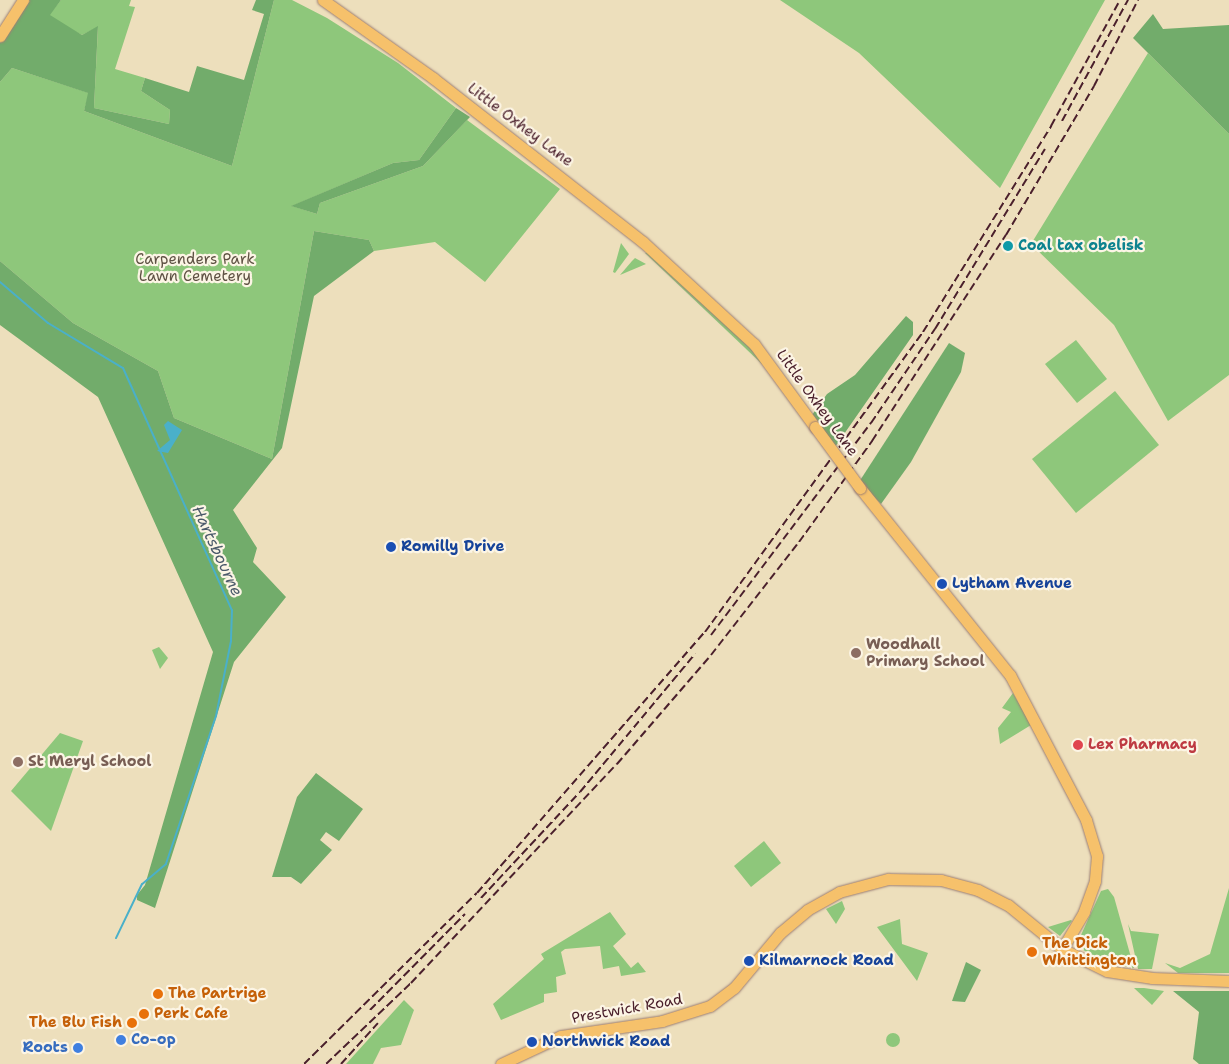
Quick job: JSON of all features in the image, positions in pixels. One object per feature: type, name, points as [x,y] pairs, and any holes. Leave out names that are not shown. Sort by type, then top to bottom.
[{"type":"main road","points":[[0,36],[23,0]]},
{"type":"main road","name":"Little Oxhey Lane","points":[[323,0],[433,78],[643,242],[754,344],[860,488],[1006,669],[1086,820],[1096,856],[1095,882],[1084,912],[1062,949]]},
{"type":"main road","name":"Prestwick Road","points":[[501,1064],[561,1036],[676,1018],[710,1006],[734,988],[800,915],[839,892],[876,881],[922,878],[978,890],[1008,905],[1062,949],[1121,974],[1229,980]]},
{"type":"green space","points":[[28,0],[61,0],[50,15],[82,35],[98,26],[94,108],[169,124],[170,110],[141,91],[145,78],[189,92],[197,66],[244,80],[264,14],[252,10],[256,0],[274,0],[232,166],[84,111],[88,93],[12,68],[0,82],[0,43]]},
{"type":"green space","points":[[61,0],[131,0],[129,6],[135,7],[115,69],[145,78],[141,91],[170,110],[169,124],[94,108],[98,27],[82,35],[64,26],[49,15]]},
{"type":"green space","name":"Carpenders Park Lawn Cemetery","points":[[274,0],[292,0],[327,18],[398,63],[456,108],[419,160],[393,163],[292,206],[317,214],[320,203],[423,166],[467,120],[560,189],[485,282],[435,242],[374,251],[369,240],[314,231],[272,459],[174,418],[158,371],[73,323],[0,261],[0,82],[12,68],[89,93],[84,111],[232,166]]},
{"type":"green space","points":[[780,0],[1105,0],[1000,188],[859,53]]},
{"type":"green space","points":[[1153,14],[1163,29],[1229,25],[1229,134],[1133,38]]},
{"type":"green space","points":[[1148,53],[1229,134],[1229,375],[1168,421],[1114,325],[1031,244]]},
{"type":"green space","points":[[456,108],[470,117],[423,166],[320,203],[317,214],[291,206],[393,163],[419,160]]},
{"type":"green space","points":[[314,231],[369,240],[374,251],[314,296],[282,448],[233,510],[257,548],[253,562],[286,597],[234,662],[155,908],[137,900],[137,895],[145,885],[213,652],[98,397],[0,325],[0,261],[73,323],[158,371],[174,418],[272,459]]},
{"type":"green space","points":[[621,243],[629,254],[615,273],[613,272]]},
{"type":"green space","points":[[648,252],[765,361],[764,366],[645,253]]},
{"type":"green space","points":[[635,258],[646,264],[620,275],[632,261]]},
{"type":"green space","points":[[906,316],[913,322],[913,335],[835,447],[812,415],[827,394],[855,375]]},
{"type":"green space","points":[[1076,340],[1107,379],[1077,403],[1045,364]]},
{"type":"green space","points":[[949,343],[965,353],[961,372],[911,462],[881,504],[859,482]]},
{"type":"green space","points":[[1115,391],[1159,445],[1076,513],[1032,459]]},
{"type":"green space","points":[[159,647],[168,658],[160,669],[152,650]]},
{"type":"green space","points":[[1013,693],[1031,725],[1000,744],[998,728],[1011,712],[1002,708]]},
{"type":"green space","points":[[60,733],[83,741],[51,831],[11,791]]},
{"type":"green space","points":[[316,773],[363,809],[339,841],[326,832],[320,840],[332,850],[301,884],[291,877],[272,877],[297,797]]},
{"type":"green space","points":[[764,841],[781,863],[751,887],[734,866]]},
{"type":"green space","points":[[1229,888],[1229,973],[1178,973],[1165,963],[1180,968],[1210,954]]},
{"type":"green space","points":[[1108,889],[1114,897],[1134,968],[1105,962],[1076,946],[1101,891]]},
{"type":"green space","points":[[842,901],[845,909],[836,924],[826,909]]},
{"type":"green space","points":[[610,912],[626,934],[613,946],[631,968],[638,962],[646,972],[621,976],[619,966],[603,969],[600,946],[565,949],[561,952],[566,974],[556,977],[557,992],[544,994],[544,1002],[501,1020],[493,1004],[544,959],[541,954]]},
{"type":"green space","points":[[900,919],[902,944],[928,953],[917,981],[877,927]]},
{"type":"green space","points":[[1071,920],[1060,936],[1048,927]]},
{"type":"green space","points":[[1128,924],[1131,931],[1159,934],[1152,969],[1138,969]]},
{"type":"green space","points":[[966,962],[981,970],[965,1002],[952,1001]]},
{"type":"green space","points":[[1134,988],[1144,988],[1164,991],[1152,1005]]},
{"type":"green space","points":[[1173,991],[1229,991],[1229,1064],[1199,1064],[1193,1059],[1199,1012]]},
{"type":"green space","points":[[404,1000],[414,1010],[401,1045],[381,1048],[373,1064],[346,1064]]},
{"type":"green space","points":[[890,1033],[896,1033],[900,1040],[896,1047],[890,1047],[886,1043],[886,1037]]},
{"type":"water","points":[[168,421],[182,430],[168,453],[157,451],[170,440],[164,425]]},
{"type":"waterway","name":"Hartsbourne","points":[[0,282],[48,323],[123,368],[232,610],[231,641],[216,716],[166,864],[142,884],[116,938]]},
{"type":"railway","points":[[304,1064],[477,893],[705,632],[923,332],[1051,126],[1120,0]]},
{"type":"railway","points":[[1062,121],[1128,0]]},
{"type":"railway","points":[[326,1064],[411,983],[617,764],[711,655],[799,542],[872,441],[1006,235],[1094,86],[1138,0]]},
{"type":"railway","points":[[711,635],[871,423],[935,329],[1045,149]]},
{"type":"railway","points":[[481,898],[580,792],[695,654]]},
{"type":"railway","points":[[370,1010],[465,914]]},
{"type":"railway","points":[[341,1064],[378,1023]]},
{"type":"place","name":"Coal tax obelisk","points":[[1008,246]]},
{"type":"place","name":"Romilly Drive","points":[[391,547]]},
{"type":"place","name":"Lytham Avenue","points":[[942,584]]},
{"type":"place","name":"Woodhall Primary School","points":[[856,653]]},
{"type":"place","name":"Lex Pharmacy","points":[[1078,745]]},
{"type":"place","name":"St Meryl School","points":[[18,762]]},
{"type":"place","name":"The Dick Whittington","points":[[1032,952]]},
{"type":"place","name":"Kilmarnock Road","points":[[749,961]]},
{"type":"place","name":"The Partrige","points":[[158,994]]},
{"type":"place","name":"Perk Cafe","points":[[144,1014]]},
{"type":"place","name":"The Blu Fish","points":[[132,1023]]},
{"type":"place","name":"Co-op","points":[[121,1040]]},
{"type":"place","name":"Northwick Road","points":[[532,1042]]},
{"type":"place","name":"Roots","points":[[78,1048]]}]
